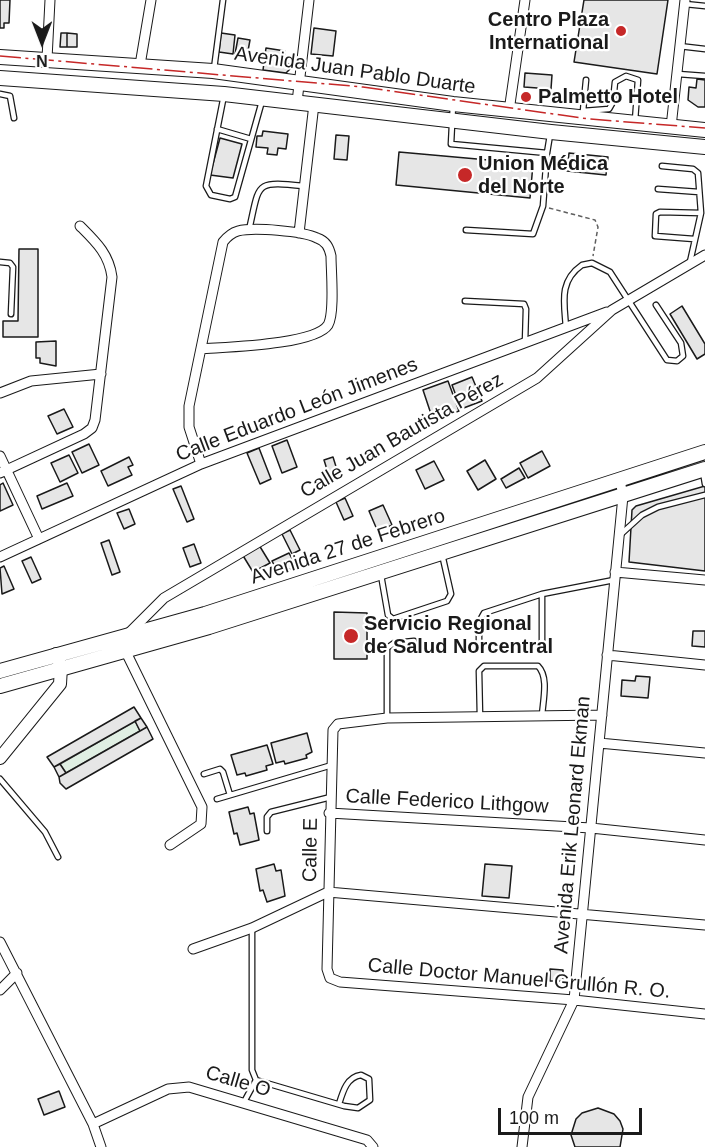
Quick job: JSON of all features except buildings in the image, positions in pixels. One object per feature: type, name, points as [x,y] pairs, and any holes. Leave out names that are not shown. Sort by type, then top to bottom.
[{"type":"main road","name":"Avenida Juan Pablo Duarte","points":[[0,57],[213,71],[509,111],[583,114],[635,124],[705,130]]},
{"type":"main road","name":"Avenida Juan Pablo Duarte","points":[[0,78],[224,94],[551,132],[705,147]]},
{"type":"main road","name":"Avenida 27 de Febrero","points":[[0,671],[128,633],[205,614],[705,452]]},
{"type":"main road","name":"Avenida 27 de Febrero","points":[[0,686],[210,627],[622,496],[704,474]]},
{"type":"street","points":[[46,59],[50,0]]},
{"type":"street","points":[[140,65],[150,0]]},
{"type":"street","points":[[297,102],[309,0]]},
{"type":"street","points":[[509,111],[525,0]]},
{"type":"street","points":[[672,128],[685,2]]},
{"type":"street","points":[[299,234],[314,104]]},
{"type":"street","points":[[3,471],[92,428],[101,374],[112,277],[107,258],[98,243],[80,226]]},
{"type":"street","points":[[201,349],[302,339],[321,332],[328,325],[331,317],[331,255],[328,247],[317,237],[249,230],[234,232],[223,242],[201,349],[188,416],[201,465]]},
{"type":"street","name":"Calle Juan Bautista Pérez","points":[[123,650],[128,633],[164,598],[537,378],[612,310],[705,255]]},
{"type":"street","name":"Calle Eduardo León Jimenes","points":[[0,557],[201,465],[612,310]]},
{"type":"street","points":[[0,393],[31,381],[101,374]]},
{"type":"street","points":[[0,456],[3,471],[39,538]]},
{"type":"street","name":"Avenida Erik Leonard Ekman","points":[[522,1147],[528,1097],[574,1000],[619,536],[622,496],[620,480]]},
{"type":"street","points":[[615,576],[705,580]]},
{"type":"street","points":[[123,650],[202,807],[201,824],[170,845]]},
{"type":"street","points":[[0,758],[57,689],[61,667],[56,654]]},
{"type":"street","points":[[608,655],[705,665]]},
{"type":"street","points":[[387,718],[602,715]]},
{"type":"street","name":"Calle E","points":[[330,978],[327,969],[329,813],[333,730],[338,724],[387,718]]},
{"type":"street","points":[[599,743],[705,753]]},
{"type":"street","name":"Calle Federico Lithgow","points":[[329,813],[591,828],[705,840]]},
{"type":"street","points":[[193,949],[252,928],[328,892],[705,925]]},
{"type":"street","points":[[0,942],[93,1124],[101,1147]]},
{"type":"street","points":[[0,990],[17,973]]},
{"type":"street","name":"Calle Doctor Manuel Grullón R. O.","points":[[330,978],[340,982],[574,1000],[705,1014]]},
{"type":"street","name":"Calle O","points":[[93,1124],[168,1089],[189,1087],[367,1140],[373,1147]]},
{"type":"lane","points":[[213,71],[223,0]]},
{"type":"lane","points":[[685,2],[705,6]]},
{"type":"lane","points":[[679,46],[705,49]]},
{"type":"lane","points":[[676,74],[705,76]]},
{"type":"lane","points":[[586,80],[583,114],[609,109],[613,102],[615,82],[621,76],[638,80],[635,124]]},
{"type":"lane","points":[[0,94],[10,96],[14,118]]},
{"type":"lane","points":[[224,94],[206,186],[211,195],[230,199],[235,197],[263,98]]},
{"type":"lane","points":[[453,104],[451,144],[547,153]]},
{"type":"lane","points":[[217,129],[251,139]]},
{"type":"lane","points":[[466,230],[533,234],[543,206],[551,132]]},
{"type":"lane","points":[[662,166],[696,170],[701,213],[690,262]]},
{"type":"lane","points":[[249,230],[257,194],[263,186],[270,183],[304,186]]},
{"type":"lane","points":[[658,189],[699,192]]},
{"type":"lane","points":[[694,239],[655,236],[656,214],[660,212],[701,213]]},
{"type":"lane","points":[[0,262],[10,263],[13,267],[11,314]]},
{"type":"lane","points":[[566,327],[563,294],[568,279],[582,265],[592,263],[610,272],[667,360],[677,361],[683,356],[681,343],[656,305]]},
{"type":"lane","points":[[465,301],[524,304],[526,309],[525,343]]},
{"type":"lane","points":[[619,536],[642,515],[658,507],[705,495]]},
{"type":"lane","points":[[381,573],[388,615],[393,619],[399,618],[451,598],[442,553]]},
{"type":"lane","points":[[479,647],[480,615],[542,594],[615,576]]},
{"type":"lane","points":[[542,594],[542,642]]},
{"type":"lane","points":[[387,718],[387,648],[394,643],[414,641]]},
{"type":"lane","points":[[480,717],[480,671],[484,666],[538,666],[544,679],[542,716]]},
{"type":"lane","points":[[217,799],[333,765]]},
{"type":"lane","points":[[204,774],[220,769],[230,795]]},
{"type":"lane","points":[[0,780],[45,832],[58,857]]},
{"type":"lane","points":[[267,831],[267,817],[271,812],[331,797]]},
{"type":"lane","points":[[252,928],[252,1070],[256,1080]]},
{"type":"lane","points":[[256,1080],[339,1104],[358,1108],[370,1100],[369,1079],[361,1075],[354,1076],[348,1082],[339,1104]]},
{"type":"lane","points":[[244,1102],[256,1080]]},
{"type":"path","points":[[543,206],[597,222],[592,263]]},
{"type":"green space","points":[[135,721],[140,731],[66,773],[60,764]]},
{"type":"power","points":[[0,56],[363,87],[589,119],[705,128]]},
{"type":"place","name":"Centro Plaza International","points":[[621,31]]},
{"type":"place","name":"Palmetto Hotel","points":[[526,97]]},
{"type":"place","name":"Union Médica del Norte","points":[[465,175]]},
{"type":"place","name":"Servicio Regional de Salud Norcentral","points":[[351,636]]}]
